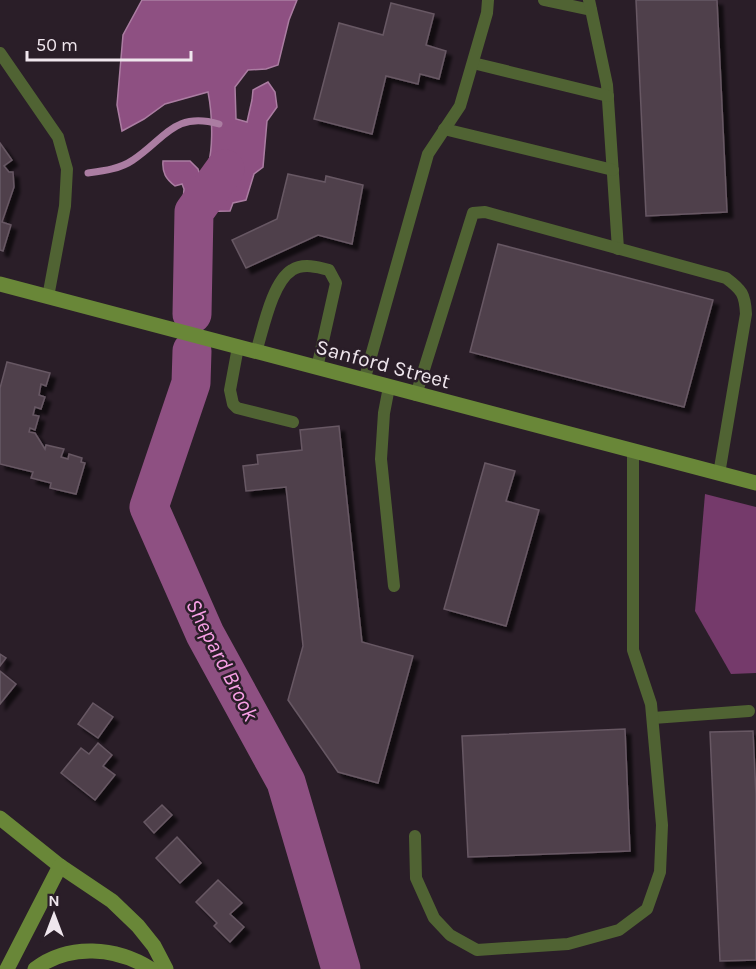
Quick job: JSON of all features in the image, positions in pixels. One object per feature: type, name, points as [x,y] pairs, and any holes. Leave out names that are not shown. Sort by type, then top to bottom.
[{"type":"street","name":"Sanford Street","points":[[0,284],[756,483]]},
{"type":"street","points":[[0,818],[60,866],[112,901],[138,926],[154,946],[166,969]]},
{"type":"street","points":[[7,969],[60,866]]},
{"type":"street","points":[[35,969],[47,960],[60,955],[86,950],[101,951],[140,962],[151,969]]},
{"type":"lane","points":[[364,381],[428,154],[460,106],[487,13],[488,0]]},
{"type":"lane","points":[[544,0],[590,5],[608,96],[618,249]]},
{"type":"lane","points":[[0,53],[58,137],[67,169],[65,206],[48,297]]},
{"type":"lane","points":[[473,63],[608,96]]},
{"type":"lane","points":[[444,129],[613,170]]},
{"type":"lane","points":[[416,395],[473,213],[485,212],[726,278],[736,286],[745,297],[746,314],[719,474]]},
{"type":"lane","points":[[256,352],[278,284],[292,269],[311,266],[329,270],[336,284],[317,368]]},
{"type":"lane","points":[[238,347],[230,390],[233,404],[237,408],[293,422]]},
{"type":"lane","points":[[389,387],[384,413],[381,459],[394,586]]},
{"type":"lane","points":[[415,836],[416,878],[434,918],[450,936],[477,950],[568,944],[619,930],[647,909],[660,872],[662,825],[651,704],[633,650],[633,452]]},
{"type":"lane","points":[[653,718],[749,711]]},
{"type":"shaded area","points":[[142,0],[297,0],[289,20],[278,65],[266,69],[248,70],[235,87],[236,119],[247,122],[253,90],[268,82],[275,92],[277,107],[267,121],[263,167],[254,174],[246,200],[233,203],[230,211],[182,212],[184,189],[182,184],[175,186],[167,178],[163,169],[163,161],[190,161],[198,169],[201,178],[206,171],[212,137],[208,92],[165,104],[122,131],[117,105],[123,35]]},
{"type":"shaded area","points":[[705,494],[756,507],[756,673],[731,674],[695,611]]},
{"type":"building","points":[[636,0],[717,0],[727,212],[646,216]]},
{"type":"building","points":[[391,3],[434,14],[426,45],[446,51],[439,79],[420,74],[418,84],[386,76],[372,134],[314,119],[339,23],[383,35]]},
{"type":"building","points":[[0,143],[12,160],[4,166],[9,172],[13,172],[14,187],[2,222],[11,225],[3,251],[0,250]]},
{"type":"building","points":[[288,174],[325,182],[326,176],[363,185],[352,244],[318,235],[246,268],[232,240],[277,219]]},
{"type":"building","points":[[498,244],[713,300],[684,407],[470,352]]},
{"type":"building","points":[[7,362],[50,373],[46,386],[41,384],[39,395],[45,397],[41,409],[35,407],[33,415],[39,416],[35,430],[30,428],[29,432],[35,433],[45,449],[46,445],[64,449],[61,457],[68,459],[69,454],[82,458],[81,462],[85,463],[76,494],[50,488],[51,483],[31,478],[33,472],[0,464],[0,388]]},
{"type":"building","points":[[339,426],[362,642],[413,656],[378,783],[338,772],[288,700],[303,646],[286,487],[246,491],[243,466],[258,464],[257,455],[302,450],[300,430]]},
{"type":"building","points":[[485,463],[515,471],[506,501],[539,510],[506,626],[444,609]]},
{"type":"building","points":[[0,654],[6,658],[0,666]]},
{"type":"building","points":[[0,671],[16,684],[0,704]]},
{"type":"building","points":[[93,703],[113,717],[98,738],[78,724]]},
{"type":"building","points":[[625,729],[630,851],[468,857],[462,736]]},
{"type":"building","points":[[753,731],[756,795],[756,960],[720,961],[710,732]]},
{"type":"building","points":[[98,743],[112,755],[103,766],[115,775],[95,800],[61,773],[81,748],[89,754]]},
{"type":"building","points":[[162,805],[172,815],[154,833],[144,822]]},
{"type":"building","points":[[177,837],[201,863],[180,883],[156,858]]},
{"type":"building","points":[[218,880],[242,903],[230,914],[244,927],[230,942],[214,926],[217,923],[196,902]]},
{"type":"waterway","points":[[88,173],[123,166],[180,124],[191,121],[219,124]]},
{"type":"waterway","name":"Shepard Brook","points":[[192,314],[194,212],[225,169]]},
{"type":"waterway","name":"Shepard Brook","points":[[192,351],[191,383],[149,507],[205,634],[286,782],[341,969]]}]
